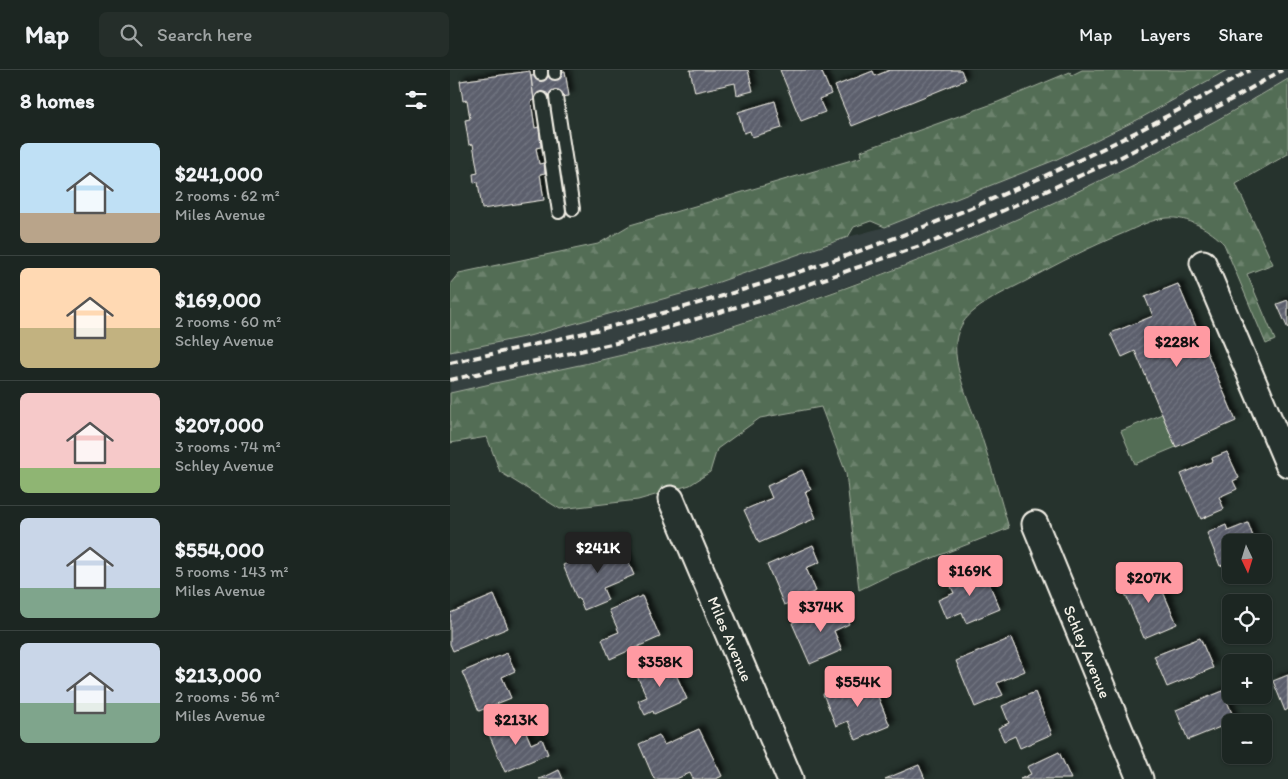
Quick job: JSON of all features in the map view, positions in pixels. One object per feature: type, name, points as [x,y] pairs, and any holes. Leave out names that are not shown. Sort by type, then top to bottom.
[{"type":"street","points":[[1203,263],[1288,464]]},
{"type":"street","name":"Miles Avenue","points":[[671,499],[790,779]]},
{"type":"street","name":"Schley Avenue","points":[[1035,524],[1140,779]]},
{"type":"lane","points":[[556,97],[573,209]]},
{"type":"lane","points":[[542,99],[559,212]]},
{"type":"shaded area","points":[[1227,70],[1288,70],[1288,79],[1190,135],[1103,180],[1026,217],[936,254],[775,312],[686,340],[580,366],[450,393],[450,352],[529,336],[699,289],[848,237],[885,227],[1055,160],[1139,119]]},
{"type":"green space","points":[[1082,70],[1227,70],[1139,119],[1055,160],[885,227],[871,221],[854,227],[848,237],[699,289],[529,336],[450,352],[450,284],[459,273],[598,244],[630,225],[862,157],[861,151],[998,102],[1070,72],[1072,75]]},
{"type":"green space","points":[[1288,79],[1288,154],[1236,184],[1273,264],[1247,274],[1275,340],[1266,344],[1224,244],[1198,225],[1175,218],[1150,222],[1074,256],[992,299],[974,311],[963,322],[957,336],[956,348],[959,373],[986,449],[1009,528],[892,574],[859,590],[846,473],[821,407],[760,418],[717,449],[710,472],[690,485],[638,500],[560,509],[500,472],[487,437],[450,443],[450,393],[688,340],[844,289],[921,260],[1071,195],[1217,120]]},
{"type":"green space","points":[[1162,414],[1176,447],[1135,464],[1121,431]]},
{"type":"building","points":[[690,70],[748,70],[753,91],[737,95],[735,83],[695,92]]},
{"type":"building","points":[[780,70],[821,70],[831,94],[819,99],[825,112],[801,121]]},
{"type":"building","points":[[890,70],[961,70],[965,80],[852,126],[835,86],[873,71],[875,76]]},
{"type":"building","points":[[530,71],[534,100],[531,101],[535,128],[539,127],[541,147],[536,148],[539,164],[544,163],[545,173],[540,174],[544,200],[482,209],[478,182],[474,183],[473,174],[478,173],[473,144],[469,145],[465,120],[470,119],[467,100],[463,101],[460,81]]},
{"type":"building","points":[[565,71],[569,96],[534,100],[531,76]]},
{"type":"building","points":[[775,101],[782,128],[752,137],[750,131],[744,133],[738,112]]},
{"type":"building","points":[[1178,284],[1236,421],[1176,447],[1135,351],[1122,357],[1111,333],[1153,316],[1145,297]]},
{"type":"building","points":[[1288,300],[1288,329],[1277,304]]},
{"type":"building","points":[[1227,452],[1239,478],[1233,481],[1237,489],[1219,497],[1224,509],[1201,519],[1181,474],[1213,461],[1212,458]]},
{"type":"building","points":[[802,470],[811,490],[805,492],[816,518],[759,543],[744,510],[772,498],[767,486]]},
{"type":"building","points":[[1248,523],[1252,534],[1222,534],[1222,565],[1220,566],[1207,533],[1226,525],[1228,531]]},
{"type":"building","points":[[619,541],[634,575],[603,588],[608,600],[584,610],[579,598],[577,599],[563,565]]},
{"type":"building","points":[[813,545],[820,562],[806,568],[816,591],[784,605],[767,565]]},
{"type":"building","points":[[982,567],[1000,609],[966,623],[962,612],[946,619],[938,600],[954,593],[949,582]]},
{"type":"building","points":[[1154,571],[1177,624],[1144,638],[1121,584]]},
{"type":"building","points":[[494,595],[508,628],[453,651],[450,644],[450,613]]},
{"type":"building","points":[[642,596],[660,637],[610,659],[602,639],[619,632],[609,610]]},
{"type":"building","points":[[841,606],[849,624],[834,631],[842,650],[810,664],[792,623],[824,610],[825,612]]},
{"type":"building","points":[[1011,638],[1025,671],[997,683],[1003,695],[975,707],[956,661]]},
{"type":"building","points":[[1200,638],[1213,668],[1167,687],[1154,656]]},
{"type":"building","points":[[507,653],[515,671],[502,677],[511,698],[479,711],[462,672]]},
{"type":"building","points":[[669,659],[687,699],[654,714],[653,711],[645,715],[638,701],[647,697],[636,674]]},
{"type":"building","points":[[1288,675],[1288,709],[1285,711],[1273,681]]},
{"type":"building","points":[[870,677],[890,726],[856,740],[848,721],[836,726],[823,694]]},
{"type":"building","points":[[1222,691],[1222,704],[1228,704],[1232,714],[1222,714],[1222,726],[1188,740],[1176,710]]},
{"type":"building","points":[[1035,692],[1052,734],[1020,748],[1015,736],[1004,741],[998,728],[1009,723],[1002,706]]},
{"type":"building","points":[[520,718],[531,744],[542,739],[548,754],[505,772],[488,732]]},
{"type":"building","points":[[699,729],[722,776],[716,779],[693,779],[690,773],[676,779],[654,779],[639,744],[659,735],[664,745]]},
{"type":"building","points":[[1059,752],[1071,779],[1020,779],[1031,774],[1027,767]]},
{"type":"building","points":[[919,765],[925,779],[885,779]]},
{"type":"building","points":[[559,770],[563,779],[539,779],[551,774]]},
{"type":"railway","points":[[450,363],[560,339],[670,311],[808,269],[873,246],[1002,195],[1066,166],[1190,104],[1250,70]]},
{"type":"railway","points":[[450,380],[616,343],[783,293],[940,239],[1119,158],[1236,97],[1282,70]]}]
